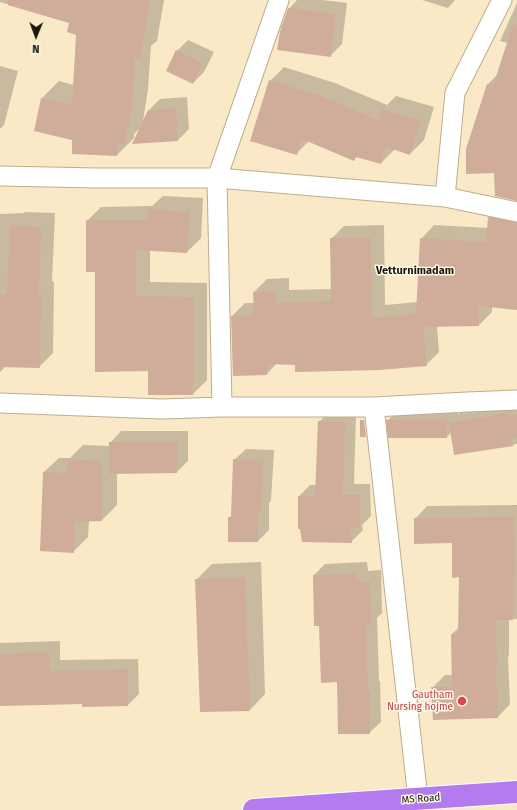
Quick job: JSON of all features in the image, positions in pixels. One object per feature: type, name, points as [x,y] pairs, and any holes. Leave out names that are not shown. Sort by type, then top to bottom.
[{"type":"highway","name":"MS Road","points":[[254,810],[517,792]]},
{"type":"street","points":[[222,407],[217,178],[278,0]]},
{"type":"street","points":[[445,197],[455,93],[502,0]]},
{"type":"street","points":[[0,176],[217,178],[445,197],[517,212]]},
{"type":"street","points":[[0,403],[162,409],[222,407],[374,407],[517,400]]},
{"type":"street","points":[[374,407],[418,799]]},
{"type":"building","points":[[8,0],[150,0],[140,59],[135,57],[132,107],[125,144],[118,144],[117,156],[72,154],[72,140],[34,131],[41,98],[72,105],[76,35],[67,32],[69,23],[8,5]]},
{"type":"building","points":[[288,8],[336,14],[331,57],[277,50],[280,31]]},
{"type":"building","points":[[513,24],[517,25],[517,201],[495,196],[494,173],[466,174],[466,149],[487,84],[493,86]]},
{"type":"building","points":[[176,50],[203,63],[193,84],[166,71]]},
{"type":"building","points":[[269,80],[321,96],[378,120],[382,109],[421,121],[410,155],[386,147],[381,164],[356,157],[354,161],[302,139],[297,155],[250,141]]},
{"type":"building","points":[[176,108],[178,141],[132,144],[148,110]]},
{"type":"building","points":[[148,209],[190,212],[187,253],[136,250],[136,296],[193,297],[193,395],[148,395],[148,371],[95,372],[95,272],[86,272],[86,220],[147,220]]},
{"type":"building","points":[[488,217],[517,223],[517,310],[479,306],[479,326],[423,327],[427,366],[379,370],[295,372],[295,365],[268,364],[267,375],[233,376],[231,316],[254,315],[253,292],[276,291],[276,303],[331,301],[330,238],[371,238],[372,318],[416,314],[420,238],[486,242]]},
{"type":"building","points":[[10,225],[41,227],[39,295],[41,295],[40,368],[0,367],[0,294],[7,294]]},
{"type":"building","points":[[508,413],[508,416],[517,415],[517,438],[512,438],[513,446],[454,455],[449,423]]},
{"type":"building","points":[[447,419],[447,438],[388,438],[386,420]]},
{"type":"building","points":[[360,420],[364,420],[366,437],[360,437]]},
{"type":"building","points":[[318,421],[345,422],[343,495],[360,495],[360,528],[350,528],[352,543],[302,542],[300,529],[298,529],[298,496],[315,496]]},
{"type":"building","points":[[109,442],[177,442],[177,473],[109,474]]},
{"type":"building","points":[[67,459],[102,461],[102,521],[75,522],[74,553],[40,551],[43,472],[67,473]]},
{"type":"building","points":[[233,459],[263,461],[261,513],[258,513],[258,542],[228,542],[228,517],[231,517]]},
{"type":"building","points":[[514,517],[515,577],[513,620],[496,620],[498,718],[433,720],[431,687],[452,687],[451,634],[458,634],[459,577],[452,578],[452,543],[414,544],[414,518]]},
{"type":"building","points":[[356,573],[357,582],[370,581],[371,625],[366,625],[368,692],[370,692],[370,734],[338,734],[337,682],[321,683],[319,626],[314,626],[313,575]]},
{"type":"building","points":[[245,577],[250,711],[200,712],[195,579]]},
{"type":"building","points":[[49,652],[50,671],[128,669],[128,706],[82,707],[82,704],[0,706],[0,654]]},
{"type":"place","name":"Gautham Nursing hojme","points":[[462,701]]},
{"type":"district","name":"Vetturnimadam","points":[[415,271]]}]
